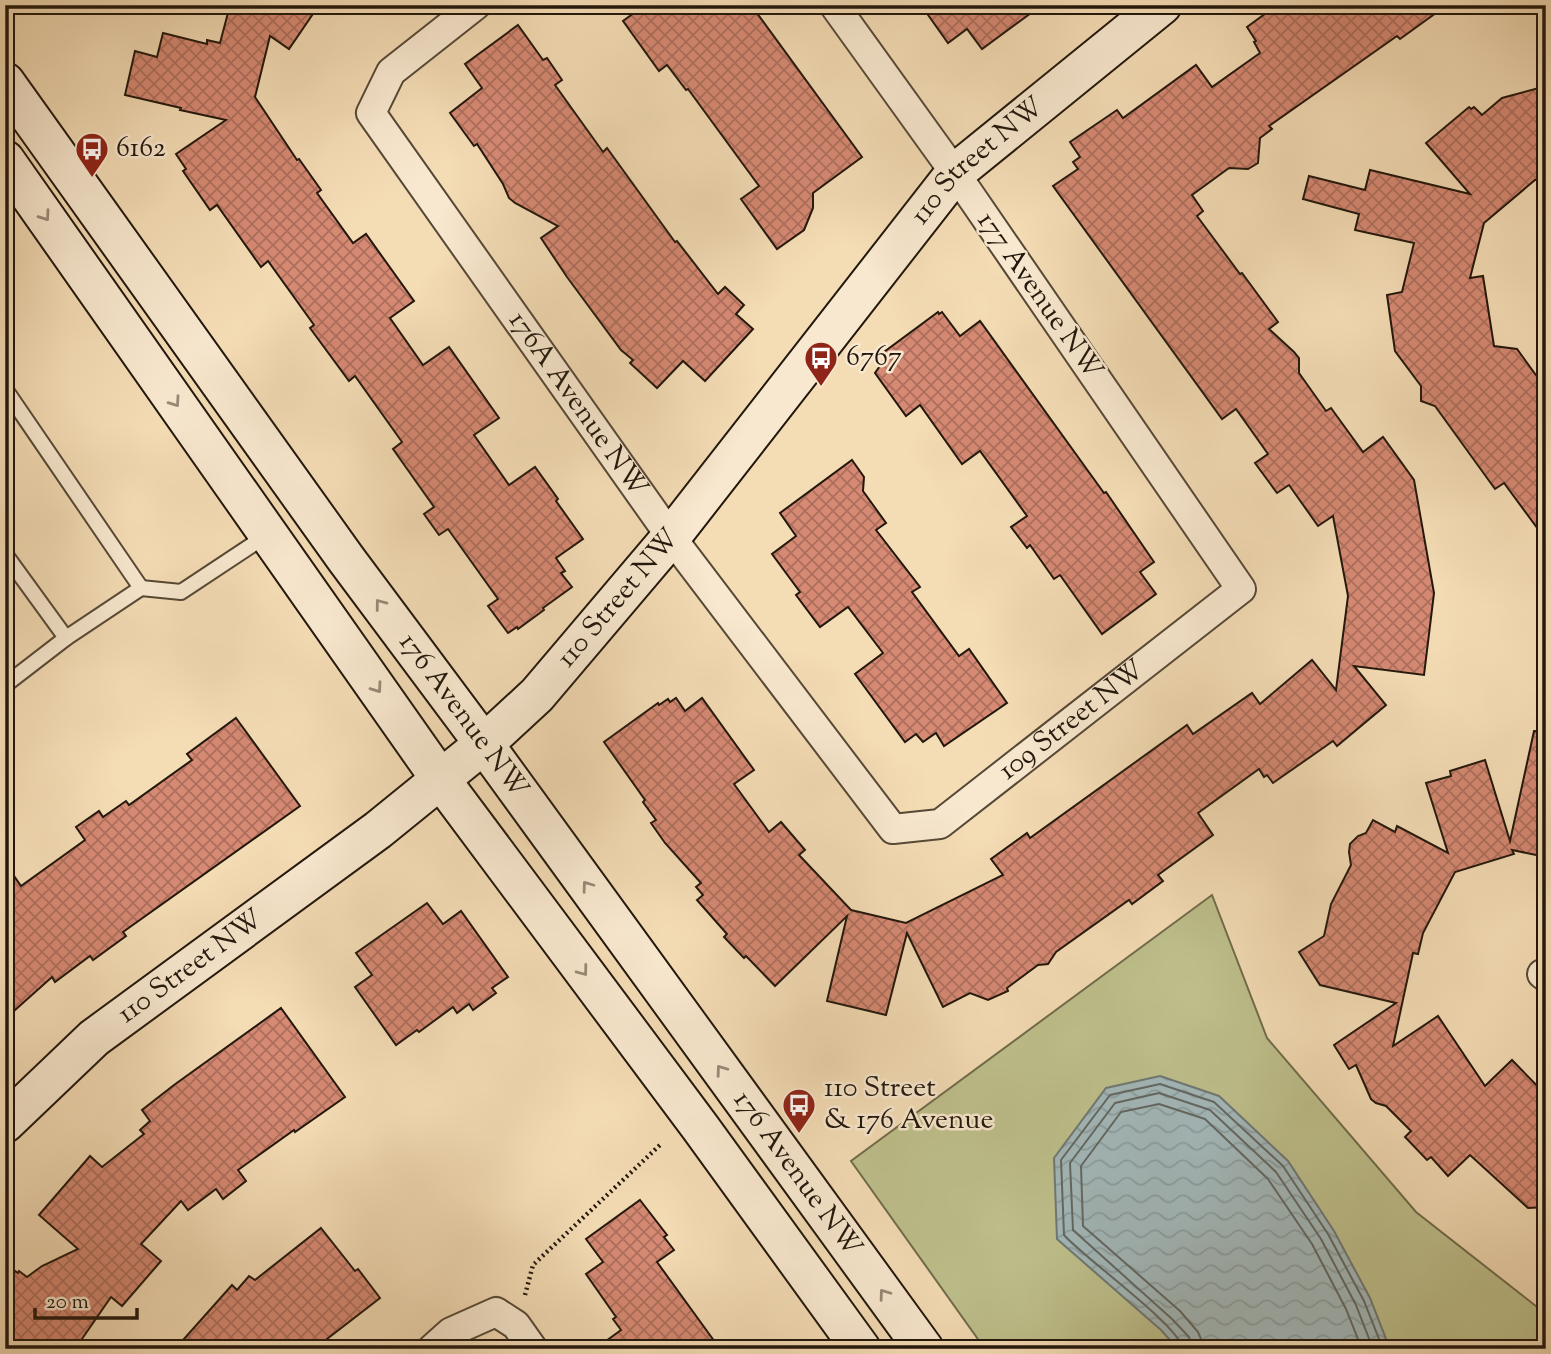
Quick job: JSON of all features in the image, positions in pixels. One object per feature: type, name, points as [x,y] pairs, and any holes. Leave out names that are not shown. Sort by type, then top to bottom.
[{"type":"street","name":"176A Avenue NW","points":[[476,5],[391,72],[371,113],[671,537],[893,829]]},
{"type":"street","name":"177 Avenue NW","points":[[834,5],[955,173],[1241,589]]},
{"type":"street","name":"110 Street NW","points":[[5,1123],[93,1038],[378,830],[484,744],[537,695],[671,537],[955,173],[1162,5]]},
{"type":"street","name":"176 Avenue NW","points":[[5,82],[346,559],[484,744],[924,1349]]},
{"type":"street","name":"176 Avenue NW","points":[[5,160],[441,780],[861,1349]]},
{"type":"street","name":"109 Street NW","points":[[893,829],[940,824],[1241,589]]},
{"type":"street","points":[[441,1341],[496,1312],[516,1325],[533,1349]]},
{"type":"lane","points":[[5,389],[141,589]]},
{"type":"lane","points":[[5,685],[66,638],[141,589],[181,592],[268,534]]},
{"type":"lane","points":[[5,554],[66,638]]},
{"type":"path","points":[[516,1325],[533,1265],[660,1145]]},
{"type":"green space","points":[[1212,895],[1267,1038],[1416,1212],[1546,1314],[1546,1349],[985,1349],[851,1161]]},
{"type":"water","points":[[1160,1076],[1219,1096],[1288,1161],[1334,1231],[1370,1298],[1390,1349],[1178,1349],[1161,1330],[1057,1239],[1054,1158],[1106,1088]]},
{"type":"building","points":[[223,5],[319,5],[289,49],[270,36],[255,97],[297,160],[299,159],[321,190],[317,193],[353,243],[366,234],[414,301],[390,318],[423,365],[449,347],[499,418],[474,435],[509,485],[535,467],[583,539],[556,558],[565,571],[561,573],[572,587],[518,629],[517,627],[508,633],[488,606],[498,599],[448,529],[439,535],[424,514],[434,507],[393,449],[402,442],[355,376],[349,381],[310,328],[314,325],[268,261],[261,267],[217,205],[210,210],[183,171],[186,169],[176,154],[226,120],[125,95],[135,51],[157,57],[163,33],[207,44],[207,40],[220,43],[229,9]]},
{"type":"building","points":[[645,5],[751,5],[862,157],[813,193],[813,208],[804,230],[777,249],[741,199],[759,186],[688,89],[686,90],[667,65],[659,71],[623,21]]},
{"type":"building","points":[[921,5],[1042,5],[982,49],[967,29],[948,43]]},
{"type":"building","points":[[1277,5],[1447,5],[1400,39],[1397,36],[1269,126],[1272,129],[1260,138],[1258,163],[1248,169],[1229,168],[1192,195],[1203,211],[1197,216],[1278,322],[1269,329],[1299,358],[1299,373],[1326,411],[1331,408],[1363,452],[1383,437],[1414,480],[1434,593],[1424,675],[1354,666],[1386,705],[1337,746],[1333,741],[1273,783],[1267,775],[1264,777],[1259,769],[1198,813],[1213,835],[1158,875],[1163,881],[1132,904],[1129,900],[1056,952],[1048,964],[1038,965],[1007,988],[1008,991],[988,1000],[970,993],[943,1007],[907,933],[886,1015],[827,1001],[847,916],[775,986],[724,937],[727,934],[697,900],[703,895],[696,887],[701,883],[651,823],[656,820],[643,802],[645,800],[604,742],[658,703],[659,705],[668,699],[670,702],[676,698],[685,711],[702,698],[754,770],[734,784],[769,832],[781,822],[805,850],[799,855],[851,910],[906,923],[1003,875],[991,859],[1027,833],[1030,838],[1187,725],[1193,734],[1252,693],[1260,704],[1312,660],[1336,690],[1348,596],[1333,516],[1318,526],[1289,485],[1277,493],[1255,463],[1268,454],[1236,409],[1222,419],[1053,186],[1078,169],[1073,162],[1080,157],[1070,142],[1117,110],[1123,118],[1196,65],[1212,87],[1260,53],[1247,27]]},
{"type":"building","points":[[518,25],[543,60],[547,58],[562,80],[555,85],[603,152],[607,148],[675,242],[677,241],[718,294],[725,287],[744,305],[736,314],[753,329],[705,381],[683,361],[657,388],[630,363],[633,360],[621,350],[541,238],[558,226],[509,198],[477,144],[474,146],[450,113],[482,88],[465,64]]},
{"type":"building","points":[[1546,86],[1546,177],[1535,180],[1484,223],[1470,278],[1483,276],[1494,346],[1517,349],[1546,389],[1546,540],[1504,483],[1495,489],[1435,406],[1421,401],[1421,386],[1395,351],[1387,295],[1402,292],[1414,243],[1355,230],[1359,214],[1303,199],[1309,176],[1365,190],[1370,170],[1470,194],[1426,143],[1469,107],[1474,107],[1482,115],[1502,98]]},
{"type":"building","points":[[938,312],[942,312],[960,336],[980,321],[1154,562],[1140,572],[1156,594],[1102,634],[1060,575],[1054,579],[1030,545],[1027,548],[1011,527],[1027,516],[980,451],[962,464],[920,405],[906,416],[875,373],[887,356],[884,352]]},
{"type":"building","points":[[852,460],[864,477],[863,491],[886,523],[876,530],[920,587],[912,592],[959,656],[969,649],[1007,703],[944,746],[936,733],[923,742],[916,734],[905,742],[855,674],[883,653],[848,607],[820,627],[796,595],[800,592],[772,554],[796,536],[780,513]]},
{"type":"building","points":[[236,718],[300,806],[123,932],[126,936],[93,960],[90,956],[55,982],[52,977],[5,1019],[5,863],[21,886],[85,840],[76,827],[99,811],[103,817],[126,801],[129,805],[192,760],[187,754]]},
{"type":"building","points":[[1534,731],[1546,732],[1546,857],[1512,850],[1514,854],[1455,872],[1423,933],[1418,954],[1413,953],[1393,1046],[1438,1016],[1485,1086],[1512,1060],[1546,1095],[1546,1207],[1528,1208],[1470,1155],[1448,1176],[1431,1157],[1427,1160],[1405,1137],[1411,1131],[1386,1106],[1371,1099],[1356,1065],[1349,1069],[1334,1045],[1396,1003],[1320,985],[1299,952],[1324,936],[1331,904],[1351,865],[1350,844],[1366,833],[1373,820],[1395,832],[1397,826],[1448,853],[1426,783],[1451,776],[1450,771],[1485,760],[1510,841]]},
{"type":"building","points":[[427,903],[443,924],[461,911],[508,977],[492,988],[496,993],[473,1010],[469,1004],[457,1013],[453,1007],[396,1045],[355,987],[372,975],[356,953]]},
{"type":"building","points":[[281,1008],[345,1097],[238,1170],[246,1181],[223,1199],[216,1189],[188,1210],[181,1201],[141,1244],[161,1261],[122,1306],[111,1297],[75,1349],[5,1349],[5,1264],[27,1277],[42,1266],[78,1249],[39,1215],[90,1156],[102,1167],[144,1134],[140,1130],[150,1121],[142,1110]]},
{"type":"building","points":[[640,1200],[667,1235],[664,1237],[674,1250],[657,1262],[720,1349],[595,1349],[621,1330],[613,1319],[616,1317],[586,1274],[603,1262],[586,1239]]},
{"type":"building","points":[[321,1228],[380,1298],[314,1349],[175,1349],[232,1285],[237,1290],[249,1276],[255,1280]]},
{"type":"place","name":"6162","points":[[92,179]]},
{"type":"place","name":"6767","points":[[821,388]]},
{"type":"place","name":"110 Street & 176 Avenue","points":[[799,1135]]}]
